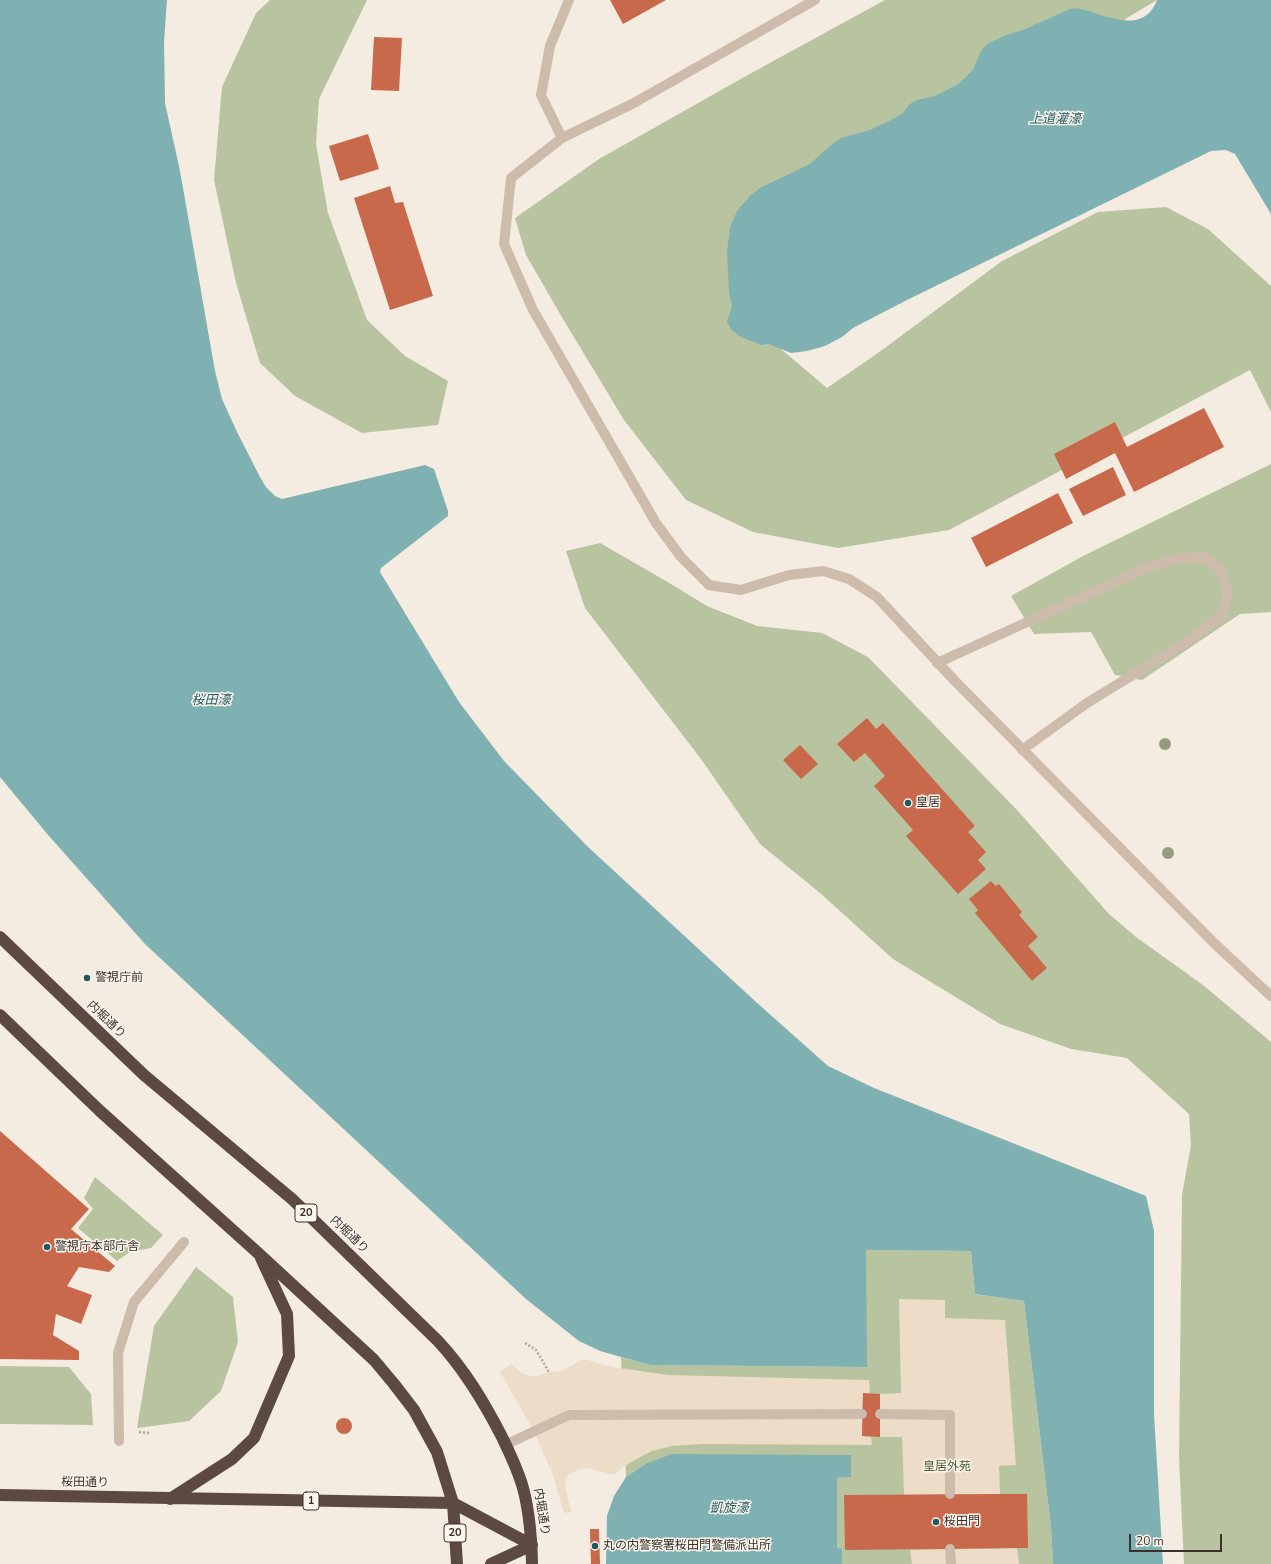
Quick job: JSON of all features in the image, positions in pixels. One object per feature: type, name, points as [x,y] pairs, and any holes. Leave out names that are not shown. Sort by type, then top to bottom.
[{"type":"highway","name":"内堀通り","points":[[0,937],[144,1075],[292,1199],[438,1341],[466,1374],[483,1400],[518,1470],[524,1490],[532,1545],[532,1564]]},
{"type":"highway","name":"20","points":[[0,1015],[100,1111],[374,1360],[414,1410],[437,1452],[453,1503],[457,1564]]},
{"type":"highway","name":"20","points":[[170,1498],[232,1459],[254,1438],[289,1356],[287,1314],[258,1253]]},
{"type":"highway","name":"桜田通り","points":[[0,1495],[170,1498]]},
{"type":"highway","name":"1","points":[[170,1498],[453,1503],[532,1545]]},
{"type":"highway","points":[[491,1564],[532,1545]]},
{"type":"street","points":[[562,138],[540,95],[550,46],[569,0]]},
{"type":"street","points":[[815,0],[634,103],[562,138],[511,178],[504,244],[533,310],[656,523],[681,557],[709,585],[741,590],[789,575],[823,570],[850,579],[877,597],[937,663],[1022,750],[1214,943],[1271,996]]},
{"type":"street","points":[[937,663],[1151,566],[1180,558],[1205,557],[1221,571],[1228,592],[1223,614],[1190,640],[1087,703],[1022,750]]},
{"type":"street","points":[[119,1441],[118,1353],[134,1302],[184,1242]]},
{"type":"street","points":[[505,1445],[569,1415],[862,1414]]},
{"type":"street","points":[[880,1414],[950,1415],[950,1494]]},
{"type":"street","points":[[950,1549],[952,1564]]},
{"type":"path","points":[[525,1342],[536,1350],[549,1372]]},
{"type":"green space","points":[[270,0],[367,0],[319,99],[316,144],[328,213],[367,320],[405,356],[448,381],[438,425],[362,433],[295,396],[260,363],[236,283],[214,180],[222,87],[256,13]]},
{"type":"green space","points":[[885,0],[1157,0],[1060,58],[762,333],[827,388],[878,353],[1002,261],[1098,212],[1166,207],[1208,229],[1271,286],[1271,412],[1250,370],[949,530],[838,548],[753,532],[686,500],[624,420],[526,255],[515,218],[599,159]]},
{"type":"green space","points":[[1271,464],[1271,612],[1240,614],[1142,680],[1115,675],[1091,632],[1034,634],[1011,596],[1083,556]]},
{"type":"green space","points":[[600,543],[707,606],[757,626],[822,633],[868,657],[1018,811],[1109,914],[1136,937],[1203,985],[1271,1042],[1271,1564],[1184,1564],[1179,1457],[1182,1195],[1191,1145],[1189,1114],[1127,1058],[1071,1049],[1000,1024],[893,959],[820,893],[760,844],[701,759],[585,608],[566,551]]},
{"type":"green space","points":[[95,1177],[163,1235],[151,1248],[130,1252],[117,1261],[78,1228],[93,1209],[84,1198]]},
{"type":"green space","name":"皇居外苑","points":[[866,1250],[971,1251],[975,1294],[1024,1301],[1051,1527],[1053,1564],[842,1564],[837,1549],[837,1478],[851,1477],[851,1455],[645,1464],[626,1477],[621,1357],[650,1365],[866,1367]]},
{"type":"green space","points":[[196,1267],[233,1297],[238,1342],[221,1391],[189,1421],[137,1428],[154,1326]]},
{"type":"green space","points":[[0,1366],[69,1367],[91,1394],[93,1425],[0,1424]]},
{"type":"shaded area","points":[[899,1299],[945,1300],[945,1318],[1005,1320],[1016,1465],[999,1466],[1000,1494],[904,1495],[902,1437],[880,1437],[880,1394],[901,1393]]},
{"type":"shaded area","points":[[584,1359],[612,1367],[668,1375],[869,1380],[870,1393],[863,1394],[862,1436],[871,1437],[872,1445],[703,1444],[672,1446],[652,1451],[631,1462],[613,1475],[588,1468],[577,1470],[568,1475],[565,1485],[571,1512],[564,1513],[553,1475],[534,1431],[500,1372],[511,1364],[523,1374],[536,1377],[549,1372],[562,1371]]},
{"type":"shaded area","points":[[1017,1548],[1019,1564],[912,1564],[910,1550]]},
{"type":"water","name":"桜田濠","points":[[0,0],[167,0],[164,42],[165,103],[180,171],[215,371],[222,399],[237,432],[266,487],[275,496],[282,499],[425,465],[434,469],[448,511],[448,516],[381,568],[380,572],[459,702],[504,761],[587,846],[756,1002],[828,1066],[874,1088],[1146,1196],[1154,1231],[1154,1414],[1163,1564],[1053,1564],[1051,1527],[1024,1301],[975,1294],[971,1251],[866,1250],[867,1367],[650,1365],[600,1351],[579,1341],[526,1299],[145,944],[49,836],[0,777]]},
{"type":"water","name":"上道灌濠","points":[[1157,0],[1271,0],[1271,214],[1235,154],[1226,150],[1211,151],[907,300],[853,328],[842,337],[825,346],[807,351],[791,353],[769,344],[761,345],[739,336],[731,329],[727,322],[732,306],[729,293],[727,252],[730,227],[737,211],[750,196],[760,188],[810,164],[841,138],[870,130],[902,114],[910,104],[917,100],[935,96],[957,85],[973,70],[981,51],[987,44],[1070,9],[1078,8],[1111,18],[1133,20],[1143,17],[1151,11]]},
{"type":"water","name":"凱旋濠","points":[[672,1454],[851,1455],[851,1477],[837,1478],[837,1548],[842,1549],[842,1564],[606,1564],[607,1516],[614,1496],[626,1477],[645,1464]]},
{"type":"building","points":[[610,0],[666,0],[623,24]]},
{"type":"building","points":[[374,37],[402,38],[399,91],[371,90]]},
{"type":"building","points":[[368,134],[379,169],[340,181],[329,146]]},
{"type":"building","points":[[390,186],[395,203],[403,202],[433,296],[390,310],[354,198]]},
{"type":"building","points":[[1204,408],[1224,447],[1134,492],[1115,453],[1066,479],[1054,454],[1115,422],[1127,447]]},
{"type":"building","points":[[1113,467],[1126,495],[1083,516],[1069,489]]},
{"type":"building","points":[[1058,493],[1073,523],[986,567],[971,538]]},
{"type":"building","points":[[867,718],[876,729],[883,723],[975,826],[968,832],[986,852],[978,860],[986,869],[958,894],[906,836],[913,830],[874,786],[885,776],[865,753],[854,762],[837,744]]},
{"type":"building","points":[[800,745],[818,764],[801,779],[783,760]]},
{"type":"building","points":[[991,881],[996,886],[999,884],[1022,912],[1019,915],[1038,937],[1028,946],[1047,968],[1032,981],[975,913],[978,910],[969,899]]},
{"type":"building","name":"警視庁本部庁舎","points":[[0,1131],[89,1209],[71,1229],[115,1266],[109,1272],[79,1267],[67,1286],[92,1295],[81,1324],[56,1314],[53,1335],[79,1351],[79,1360],[0,1359]]},
{"type":"building","points":[[863,1393],[880,1394],[880,1437],[862,1436]]},
{"type":"building","points":[[341,1418],[347,1418],[352,1423],[350,1432],[347,1434],[341,1434],[336,1429],[336,1423]]},
{"type":"building","name":"桜田門","points":[[1027,1494],[1028,1548],[845,1550],[844,1495]]},
{"type":"building","name":"丸の内警察署桜田門警備派出所","points":[[590,1529],[599,1529],[600,1564],[591,1564]]},
{"type":"place","name":"皇居","points":[[908,803]]},
{"type":"place","name":"警視庁前","points":[[87,978]]},
{"type":"place","name":"警視庁本部庁舎","points":[[47,1247]]},
{"type":"place","name":"桜田門","points":[[936,1522]]},
{"type":"place","name":"丸の内警察署桜田門警備派出所","points":[[595,1546]]}]
